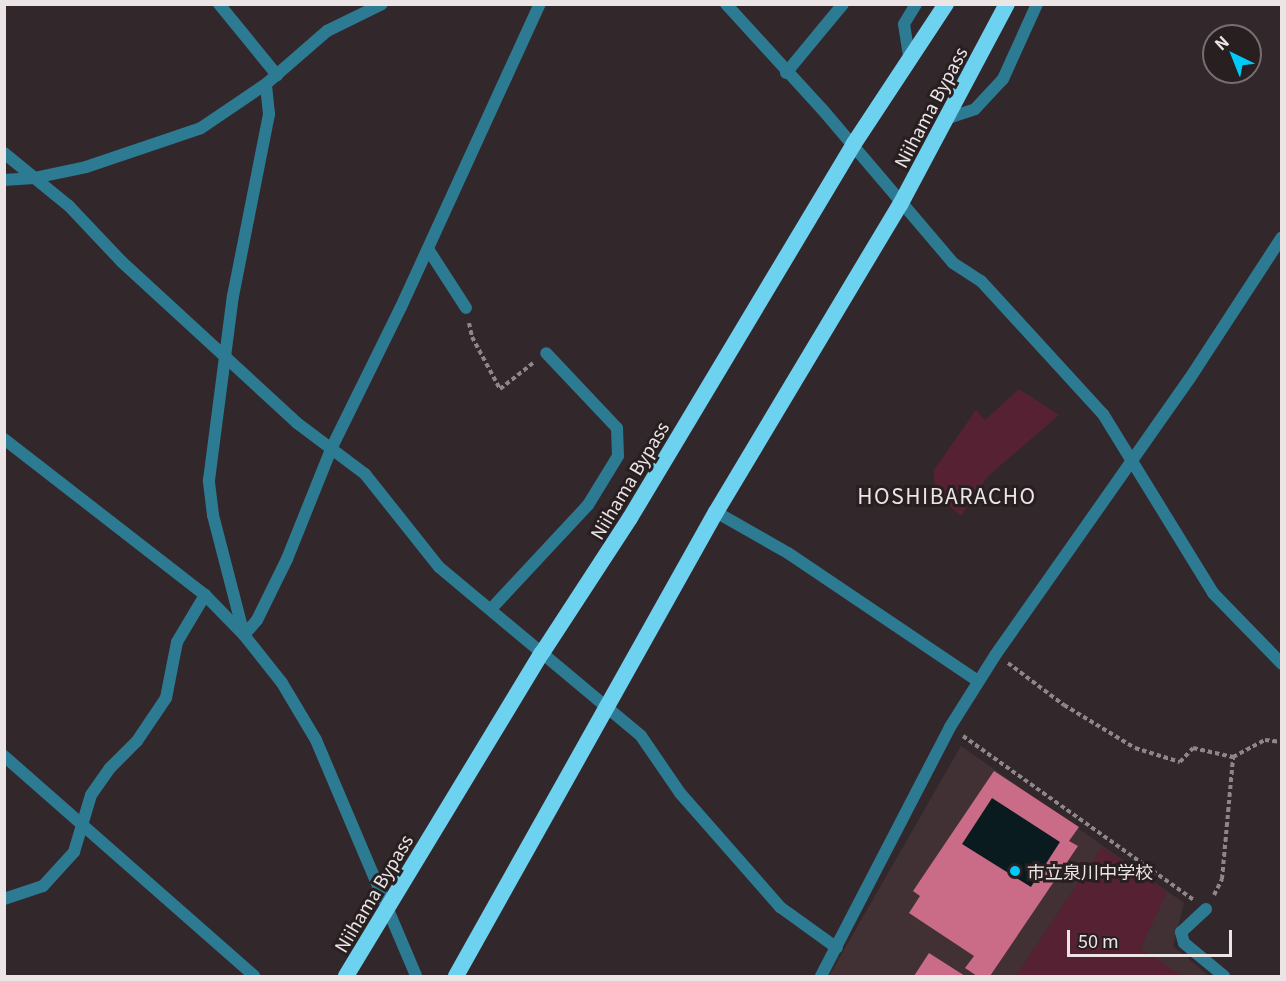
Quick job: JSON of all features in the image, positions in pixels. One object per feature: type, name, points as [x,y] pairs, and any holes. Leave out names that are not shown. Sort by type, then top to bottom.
[{"type":"highway","name":"Niihama Bypass","points":[[346,976],[387,904],[542,653],[630,518],[853,145],[910,64],[946,4]]},
{"type":"highway","name":"Niihama Bypass","points":[[456,976],[610,707],[716,512],[900,204],[1007,4]]},
{"type":"street","points":[[219,4],[277,75]]},
{"type":"street","points":[[4,180],[34,178],[86,167],[201,128],[266,84],[327,31],[382,4]]},
{"type":"street","points":[[244,634],[256,620],[287,559],[332,447],[428,249],[540,4]]},
{"type":"street","points":[[726,4],[853,145],[900,204],[953,263],[981,281],[1102,414],[1213,593],[1281,664]]},
{"type":"street","points":[[786,73],[843,4]]},
{"type":"street","points":[[910,64],[904,24],[916,4]]},
{"type":"street","points":[[948,118],[975,109],[1003,79],[1037,4]]},
{"type":"street","points":[[244,634],[213,515],[209,480],[233,296],[269,114],[266,84]]},
{"type":"street","points":[[4,153],[34,178],[297,423],[365,474],[439,567],[610,707],[641,736],[680,793],[780,907],[837,948]]},
{"type":"street","points":[[821,976],[950,727],[978,681],[1131,460],[1281,237]]},
{"type":"street","points":[[428,249],[466,308]]},
{"type":"street","points":[[491,609],[588,505],[618,456],[617,428],[546,353]]},
{"type":"street","points":[[4,440],[205,595],[244,634],[282,683],[316,740],[417,976]]},
{"type":"street","points":[[716,512],[788,553],[978,681]]},
{"type":"street","points":[[4,899],[43,886],[74,852],[91,795],[110,768],[137,741],[166,698],[177,642],[205,595]]},
{"type":"street","points":[[4,756],[83,828],[254,976]]},
{"type":"street","points":[[1206,909],[1181,932],[1184,943],[1224,976]]},
{"type":"path","points":[[466,308],[472,337],[500,389],[546,353]]},
{"type":"path","points":[[996,654],[1064,705],[1136,748],[1180,762],[1193,748],[1233,757],[1265,740],[1281,742]]},
{"type":"path","points":[[950,727],[1206,909],[1222,879],[1233,757]]},
{"type":"shaded area","points":[[1019,389],[1059,415],[987,477],[961,516],[936,495],[933,471],[976,410],[985,420]]},
{"type":"shaded area","name":"市立泉川中学校","points":[[961,746],[1184,903],[1173,946],[1209,976],[829,976]]},
{"type":"shaded area","points":[[992,798],[1060,842],[1030,888],[962,844]]},
{"type":"shaded area","points":[[1102,847],[1167,892],[1141,948],[1182,976],[1016,976]]},
{"type":"building","points":[[994,771],[1079,827],[1069,841],[1078,846],[990,976],[977,976],[965,968],[974,956],[909,913],[920,896],[913,891]],"holes":[[[992,798],[1060,842],[1031,887],[962,844]]]},
{"type":"building","points":[[929,953],[965,976],[914,976]]},
{"type":"place","name":"市立泉川中学校","points":[[1015,871]]},
{"type":"district","name":"HOSHIBARACHO","points":[[947,495]]}]
